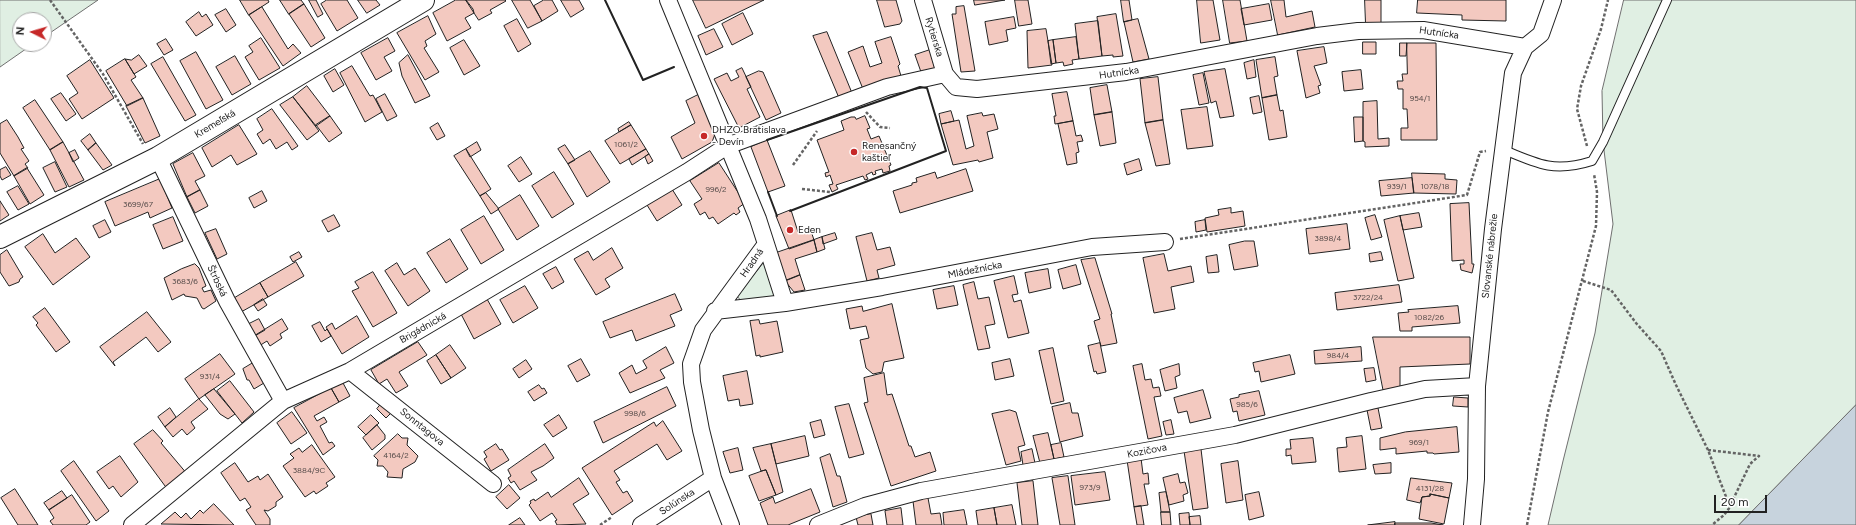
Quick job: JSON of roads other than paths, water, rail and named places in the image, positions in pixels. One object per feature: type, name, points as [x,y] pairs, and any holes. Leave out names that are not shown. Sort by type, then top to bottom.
[{"type":"street","name":"Kremeľská","points":[[0,237],[151,151],[423,0]]},
{"type":"street","name":"Hradná","points":[[668,0],[758,219],[766,244],[703,330],[692,364],[694,396],[713,478],[731,525]]},
{"type":"street","name":"Rytierska","points":[[923,0],[945,74]]},
{"type":"street","name":"Slovanské nábrežie","points":[[1472,525],[1476,478],[1477,386],[1502,149],[1513,73],[1525,47],[1541,34],[1553,0]]},
{"type":"street","name":"Hutnícka","points":[[945,74],[956,87],[977,89],[1126,72],[1317,36],[1358,31],[1423,30],[1525,47]]},
{"type":"street","points":[[727,146],[887,87],[945,74]]},
{"type":"street","name":"Brigádnická","points":[[132,525],[283,401],[350,371],[687,172],[727,146]]},
{"type":"street","name":"Štrbská","points":[[151,151],[226,301],[283,401]]},
{"type":"street","name":"Mládežnícka","points":[[716,311],[785,303],[882,287],[1092,248],[1164,242]]},
{"type":"street","points":[[766,244],[785,303]]},
{"type":"street","name":"Sonntagova","points":[[350,371],[493,484]]},
{"type":"street","name":"Kozičova","points":[[818,525],[865,506],[921,491],[1235,436],[1425,389],[1477,386]]},
{"type":"street","name":"Solúnska","points":[[641,525],[713,478]]},
{"type":"lane","points":[[1502,149],[1525,159],[1555,168],[1567,168],[1592,161],[1603,142],[1667,0]]},
{"type":"place","name":"DHZO Bratislava - Devín","points":[[704,136]]},
{"type":"place","name":"Renesančný kaštieľ","points":[[854,152]]},
{"type":"place","name":"Eden","points":[[790,230]]}]
